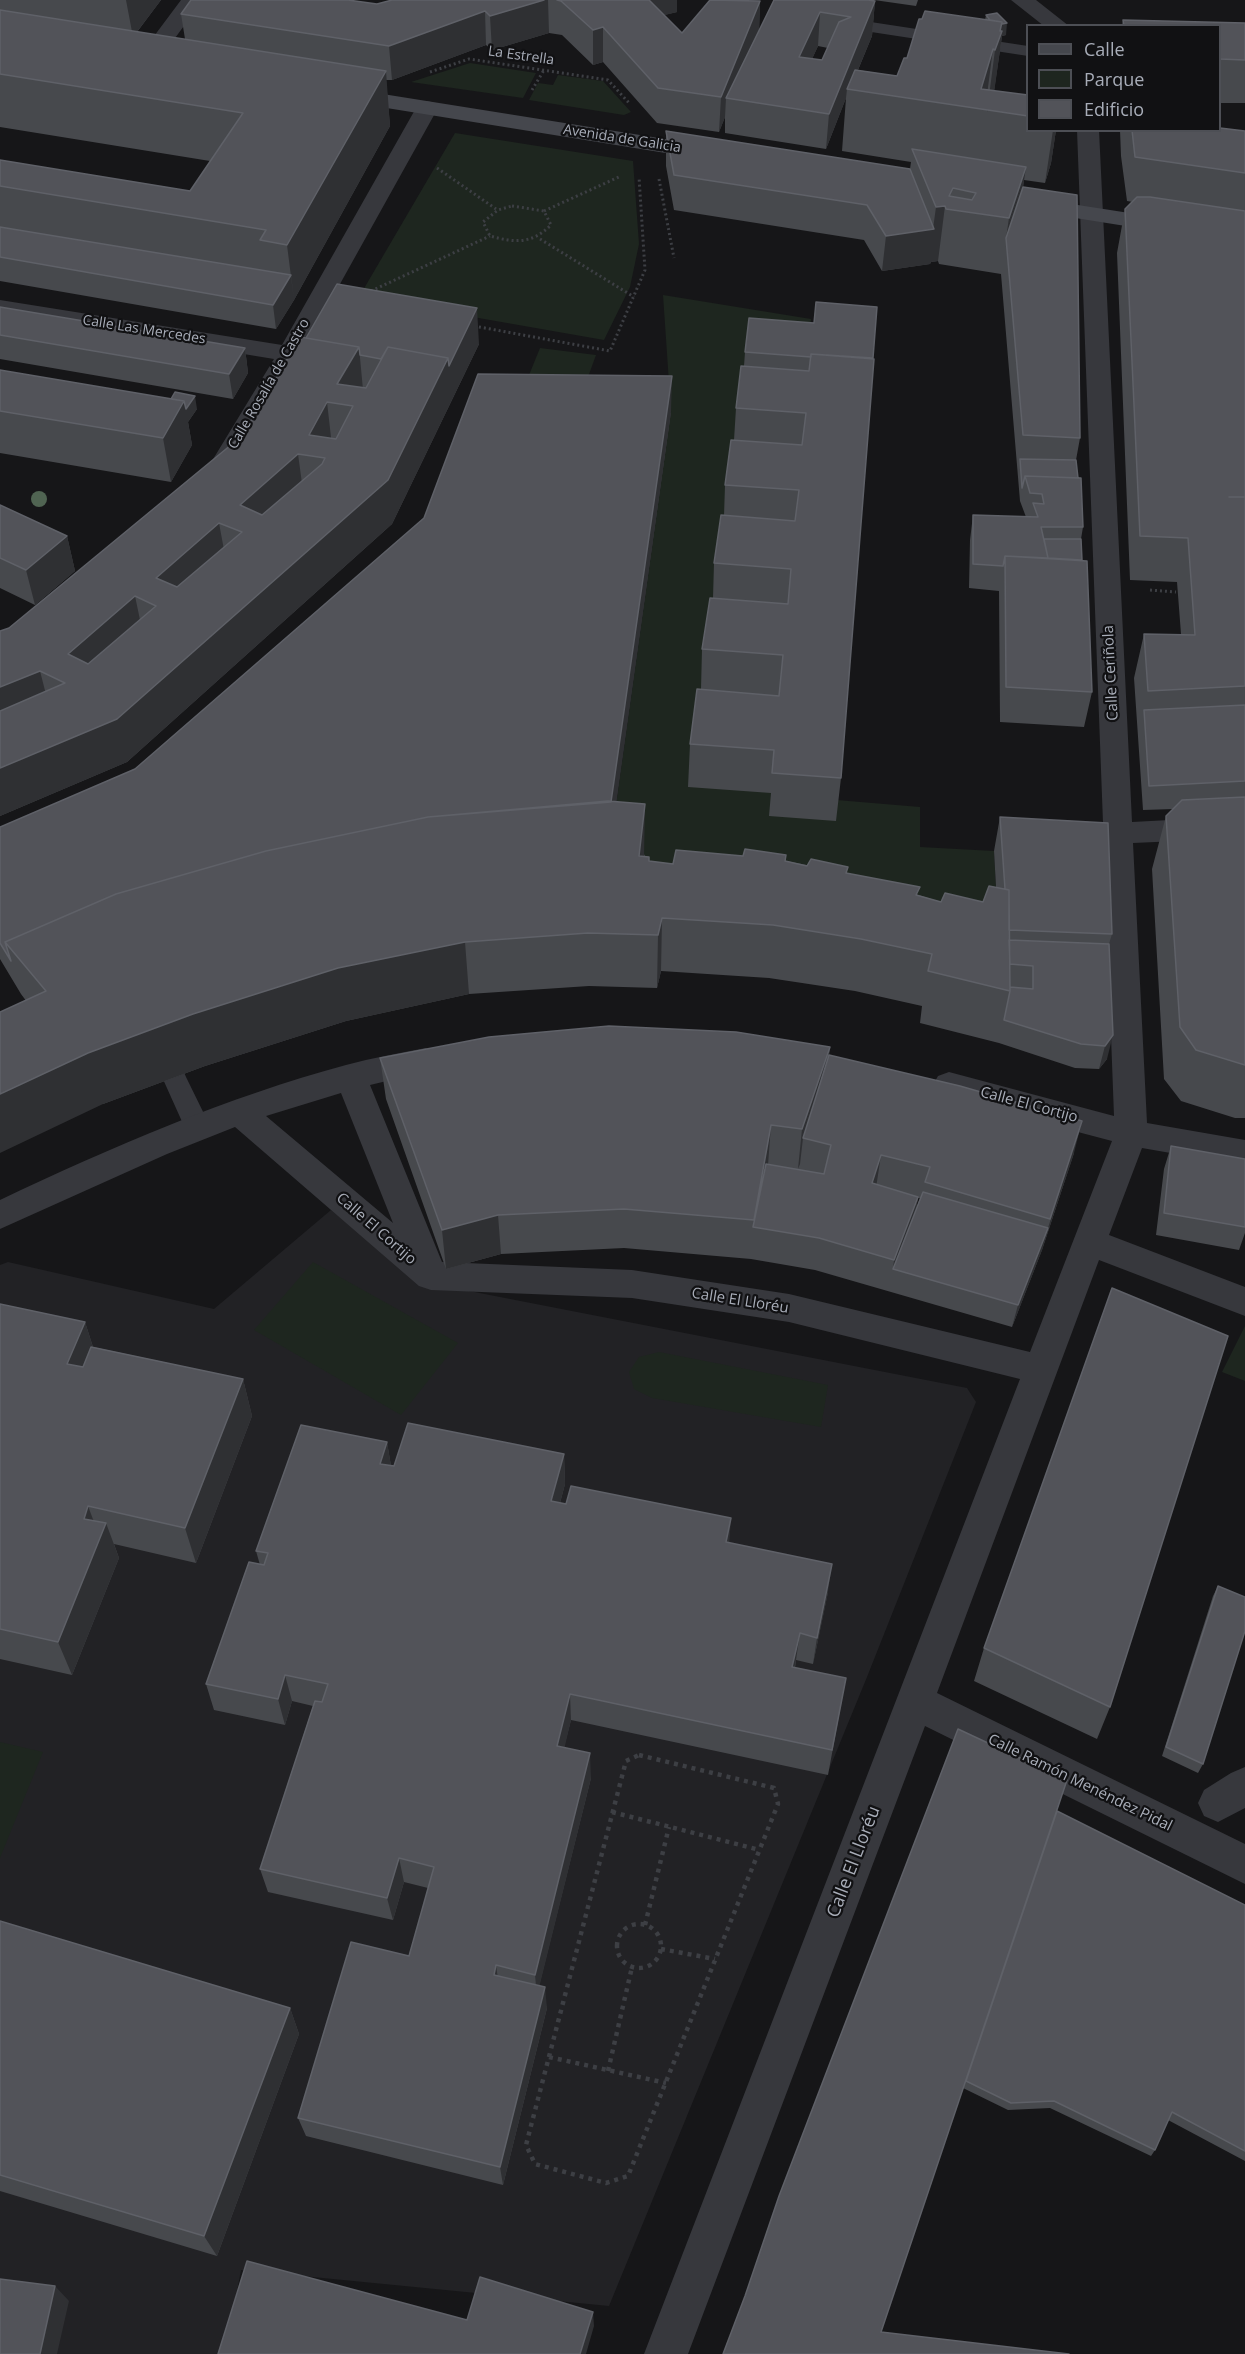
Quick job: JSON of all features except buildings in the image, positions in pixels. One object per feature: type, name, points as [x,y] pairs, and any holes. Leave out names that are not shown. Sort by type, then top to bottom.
[{"type":"street","points":[[145,63],[192,0]]},
{"type":"street","points":[[1022,0],[1056,24]]},
{"type":"street","points":[[122,59],[168,66]]},
{"type":"street","name":"Avenida de Galicia","points":[[325,92],[728,156]]},
{"type":"street","name":"Calle Rosalía de Castro","points":[[196,496],[213,480],[289,354],[427,108]]},
{"type":"street","name":"Calle Ceriñola","points":[[1088,132],[1131,1133]]},
{"type":"street","points":[[1011,202],[1245,238]]},
{"type":"street","name":"Calle Las Mercedes","points":[[0,307],[289,354]]},
{"type":"street","points":[[1118,833],[1245,827]]},
{"type":"street","points":[[0,1215],[108,1163],[197,1126],[350,1076],[450,1055]]},
{"type":"street","name":"Calle El Cortijo","points":[[350,1076],[431,1276]]},
{"type":"street","name":"Calle El Cortijo","points":[[921,1078],[1131,1133],[1245,1153]]},
{"type":"street","name":"Calle El Cortijo","points":[[240,1112],[431,1276]]},
{"type":"street","name":"Calle El Lloréu","points":[[666,2354],[1131,1133]]},
{"type":"street","points":[[1090,1242],[1245,1302]]},
{"type":"street","name":"Calle El Lloréu","points":[[431,1276],[632,1284],[789,1308],[1042,1370]]},
{"type":"street","name":"Calle Ramón Menéndez Pidal","points":[[916,1702],[1245,1865]]},
{"type":"lane","points":[[822,19],[1026,51]]},
{"type":"lane","points":[[174,1077],[197,1126]]},
{"type":"path","name":"La Estrella","points":[[381,101],[402,81],[469,59],[608,80],[636,110]]},
{"type":"path","points":[[435,166],[496,209]]},
{"type":"path","points":[[474,325],[610,351],[645,270],[638,168]]},
{"type":"path","points":[[490,236],[483,222],[496,209],[520,204],[544,211],[628,173]]},
{"type":"path","points":[[658,174],[674,258]]},
{"type":"path","points":[[320,297],[348,302],[490,236],[514,243],[540,238],[551,225],[544,211]]},
{"type":"path","points":[[540,238],[634,297]]},
{"type":"path","points":[[639,1755],[774,1788],[778,1804],[760,1850],[628,2176],[606,2183],[535,2164],[526,2145],[626,1761],[639,1755]]},
{"type":"path","points":[[612,1812],[760,1850]]},
{"type":"path","points":[[645,1924],[669,1827]]},
{"type":"path","points":[[645,1924],[658,1934],[661,1949],[660,1957],[648,1968],[625,1964],[617,1951],[619,1936],[630,1926],[645,1924]]},
{"type":"path","points":[[661,1949],[715,1959]]},
{"type":"path","points":[[608,2070],[632,1967]]},
{"type":"path","points":[[549,2057],[666,2083]]},
{"type":"shaded area","points":[[331,1210],[423,1282],[967,1388],[976,1402],[867,1677],[609,2306],[241,2270],[225,2354],[0,2354],[0,1265],[8,1262],[214,1309]]},
{"type":"green space","points":[[470,63],[536,73],[523,98],[411,82]]},
{"type":"green space","points":[[558,75],[603,81],[631,112],[624,115],[529,100],[538,83],[553,85]]},
{"type":"green space","points":[[455,133],[633,161],[639,244],[630,287],[604,340],[359,297]]},
{"type":"green space","points":[[663,295],[811,319],[777,795],[920,807],[920,847],[994,851],[999,943],[609,855],[671,412]]},
{"type":"green space","points":[[540,348],[596,355],[584,388],[527,380]]},
{"type":"green space","points":[[313,1262],[458,1343],[401,1415],[254,1330]]},
{"type":"green space","points":[[1245,1326],[1245,1381],[1222,1372]]},
{"type":"green space","points":[[659,1352],[828,1385],[821,1427],[652,1398],[634,1389],[629,1372],[639,1357]]},
{"type":"green space","points":[[0,1742],[43,1752],[0,1858]]}]
